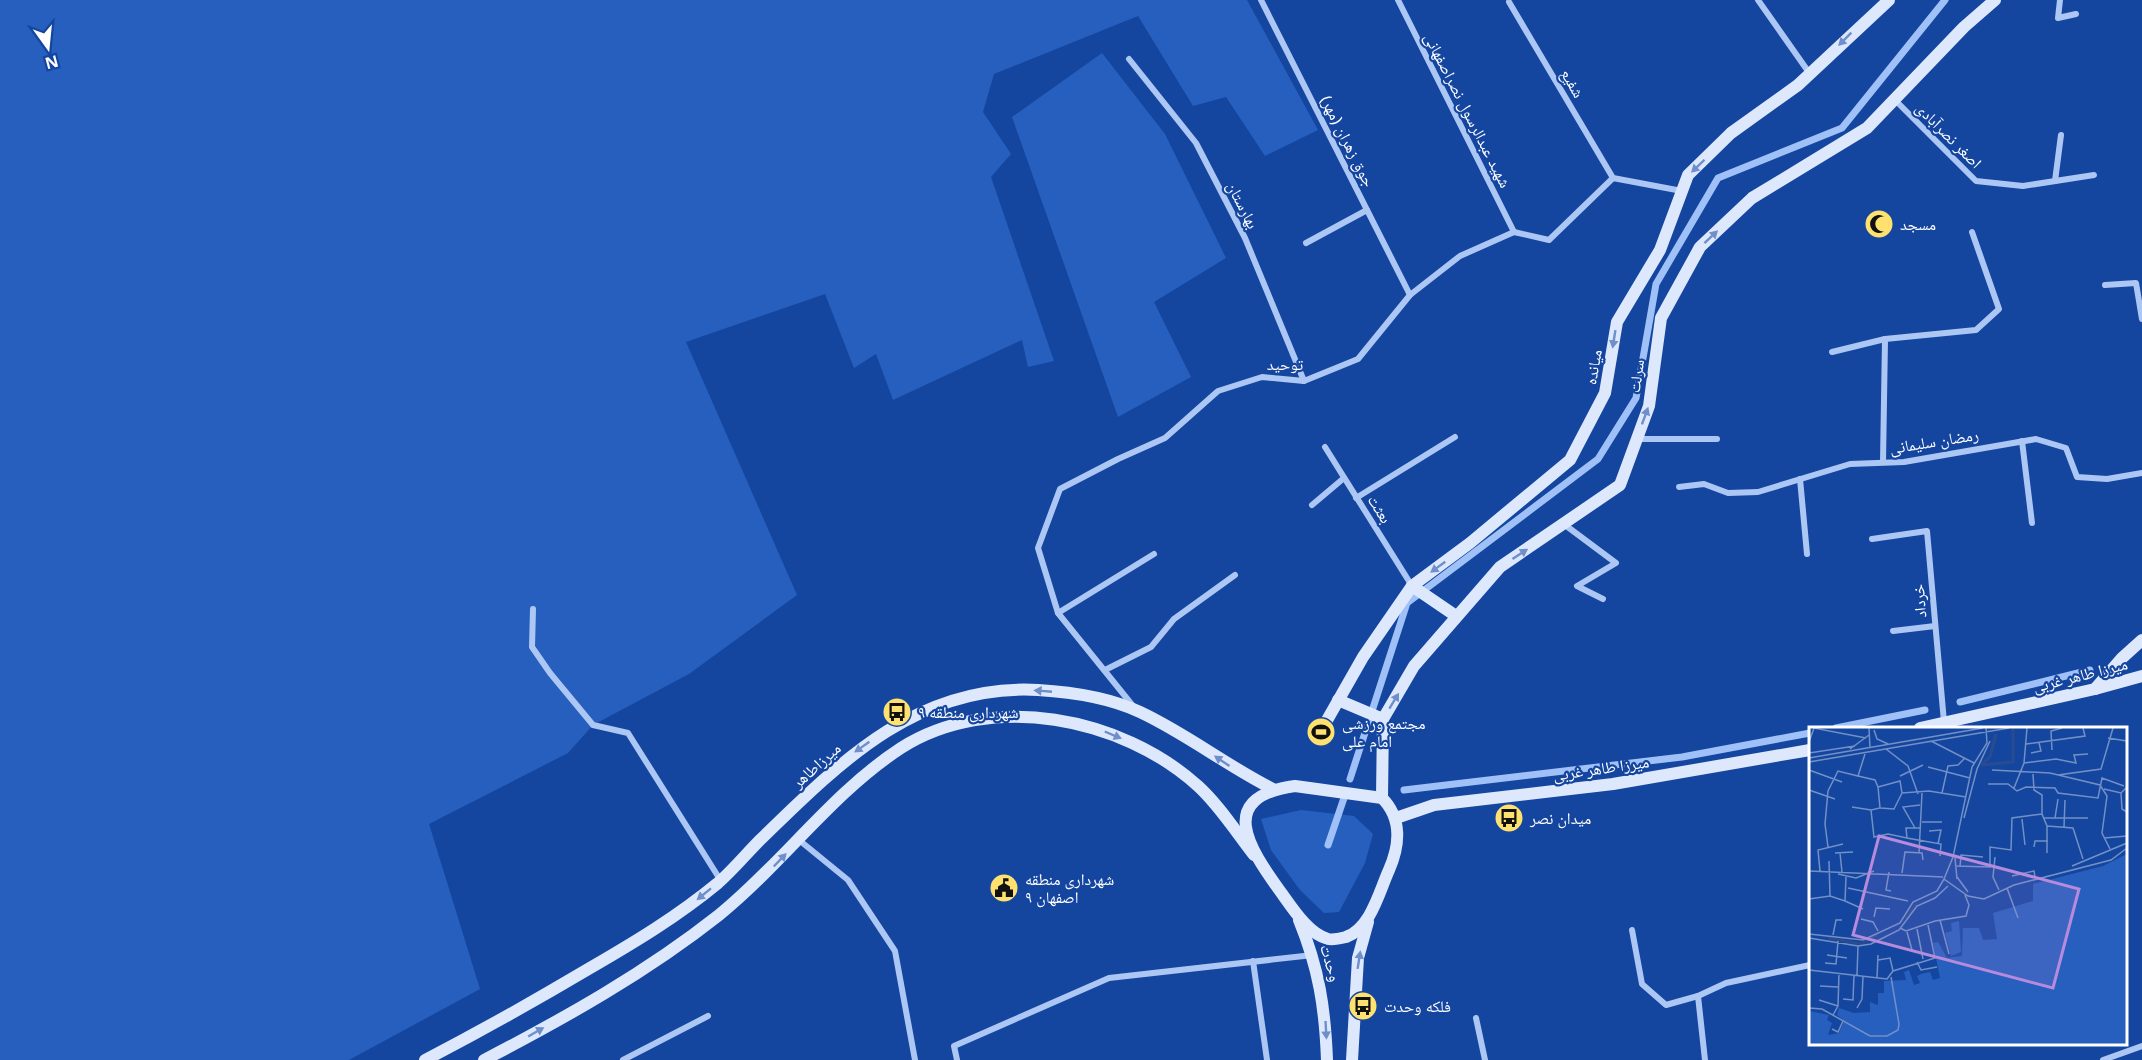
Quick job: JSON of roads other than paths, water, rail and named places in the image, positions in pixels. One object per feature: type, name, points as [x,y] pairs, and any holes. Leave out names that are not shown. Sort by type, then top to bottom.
[{"type":"main road","name":"میانده","points":[[1318,736],[1363,657],[1413,586],[1470,543],[1570,460],[1605,393],[1617,322],[1660,250],[1688,175],[1731,133],[1798,85],[1889,0]]},
{"type":"main road","name":"سرلت","points":[[1382,798],[1381,718],[1414,666],[1500,567],[1565,525],[1620,485],[1649,406],[1661,318],[1700,247],[1752,198],[1867,129],[1964,27],[1995,0]]},
{"type":"main road","points":[[1413,586],[1456,616]]},
{"type":"main road","points":[[2096,689],[2122,658],[2142,640]]},
{"type":"main road","name":"میرزا طاهر غربی","points":[[1928,727],[2096,689],[2142,676]]},
{"type":"main road","name":"میرزاطاهر","points":[[425,1060],[505,1018],[661,927],[721,881],[813,788],[860,748],[925,709],[965,695],[1012,688],[1089,696],[1138,711],[1179,732],[1235,770],[1273,789]]},
{"type":"main road","points":[[1338,700],[1381,718]]},
{"type":"main road","points":[[484,1060],[629,978],[681,944],[762,878],[846,793],[903,747],[938,732],[965,724],[1016,717],[1095,728],[1131,743],[1167,764],[1198,786],[1254,855],[1297,914],[1328,939],[1345,938],[1360,928],[1370,913],[1395,856],[1398,832],[1396,818],[1391,807],[1382,798],[1368,794],[1295,786],[1273,789],[1250,803],[1246,815],[1246,829],[1254,855]]},
{"type":"main road","name":"میرزا طاهر غربی","points":[[1396,818],[1434,805],[1613,784],[1809,750]]},
{"type":"main road","name":"وحدت","points":[[1352,1060],[1358,958],[1370,913]]},
{"type":"main road","name":"وحدت","points":[[1297,914],[1313,955],[1324,999],[1327,1060]]},
{"type":"street","name":"جوق زهران (مهر)","points":[[1261,0],[1410,295]]},
{"type":"street","name":"شهید عبدالرسول نصراصفهانی","points":[[1398,0],[1514,232]]},
{"type":"street","points":[[1758,0],[1810,74]]},
{"type":"street","points":[[2060,0],[2058,18],[2076,14]]},
{"type":"street","name":"شفیع","points":[[1509,2],[1613,178]]},
{"type":"street","name":"بهارستان","points":[[1129,59],[1196,143],[1245,238],[1304,381]]},
{"type":"street","name":"اصغر نصرآبادی","points":[[1895,100],[1976,181],[2023,186],[2094,175]]},
{"type":"street","points":[[2055,181],[2061,135]]},
{"type":"street","points":[[1514,232],[1549,240],[1613,178],[1682,191]]},
{"type":"street","points":[[1306,243],[1367,210]]},
{"type":"street","name":"توحید","points":[[1138,711],[1058,613],[1038,548],[1060,489],[1165,438],[1218,391],[1262,377],[1304,381],[1358,359],[1410,295],[1460,256],[1514,232]]},
{"type":"street","points":[[1833,352],[1885,339],[1976,330],[1999,309],[1972,232]]},
{"type":"street","points":[[2105,285],[2136,283],[2142,319]]},
{"type":"street","points":[[1883,462],[1885,339]]},
{"type":"street","points":[[1356,498],[1455,437]]},
{"type":"street","points":[[1637,439],[1717,439]]},
{"type":"street","name":"رمضان سلیمانی","points":[[1679,487],[1704,484],[1728,493],[1758,492],[1850,464],[1904,462],[2036,439],[2066,448],[2078,477],[2107,479],[2142,473]]},
{"type":"street","points":[[2022,441],[2032,523]]},
{"type":"street","name":"بعثت","points":[[1324,447],[1413,586]]},
{"type":"street","points":[[1312,505],[1344,478]]},
{"type":"street","points":[[1800,479],[1807,554]]},
{"type":"street","points":[[1565,525],[1616,563],[1577,586],[1603,599]]},
{"type":"street","name":"خرداد","points":[[1872,539],[1927,531],[1944,724]]},
{"type":"street","points":[[1058,613],[1154,554]]},
{"type":"street","points":[[1105,670],[1151,647],[1174,619],[1235,575]]},
{"type":"street","points":[[533,609],[532,647],[538,656],[593,725],[628,733],[721,881]]},
{"type":"street","points":[[1893,631],[1935,626]]},
{"type":"street","points":[[799,840],[848,880],[896,951],[915,1060]]},
{"type":"street","points":[[1632,930],[1642,984],[1666,1005],[1698,996],[1726,983],[1809,965]]},
{"type":"street","points":[[957,1060],[954,1046],[1109,978],[1313,955]]},
{"type":"street","points":[[1253,962],[1267,1060]]},
{"type":"street","points":[[1698,996],[1705,1060]]},
{"type":"street","points":[[623,1060],[708,1016]]},
{"type":"street","points":[[1476,1018],[1485,1060]]},
{"type":"street","points":[[2103,1060],[2142,1046]]},
{"type":"waterway","points":[[1350,779],[1407,603],[1598,459],[1636,398],[1656,284],[1718,178],[1842,128],[1945,0]]},
{"type":"waterway","points":[[1960,702],[2090,670]]},
{"type":"waterway","points":[[1841,727],[1925,710]]},
{"type":"waterway","points":[[1404,790],[1682,757],[1809,733]]},
{"type":"waterway","points":[[1328,845],[1345,795]]},
{"type":"place","name":"مسجد","points":[[1879,224]]},
{"type":"place","name":"شهرداری منطقه ۹","points":[[897,712]]},
{"type":"place","name":"مجتمع ورزشی امام علی","points":[[1321,732]]},
{"type":"place","name":"میدان نصر","points":[[1509,818]]},
{"type":"place","name":"شهرداری منطقه ۹ اصفهان","points":[[1004,888]]},
{"type":"place","name":"فلکه وحدت","points":[[1363,1006]]}]
